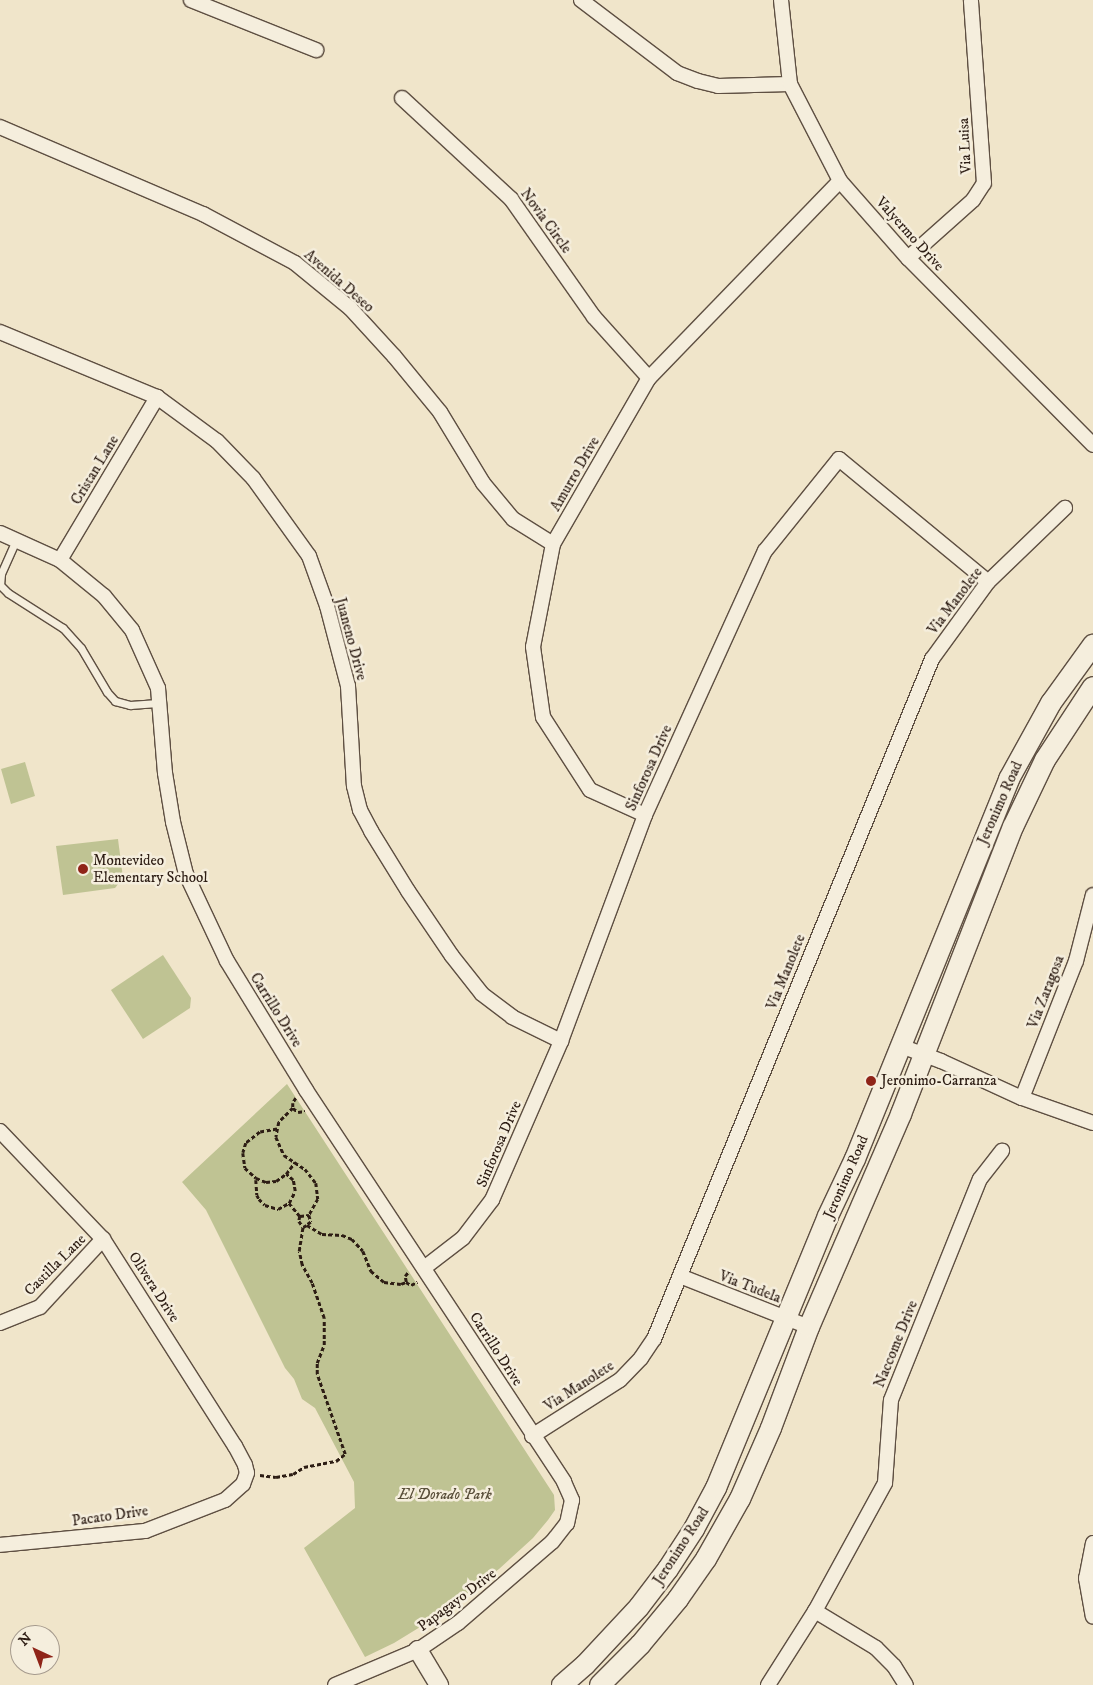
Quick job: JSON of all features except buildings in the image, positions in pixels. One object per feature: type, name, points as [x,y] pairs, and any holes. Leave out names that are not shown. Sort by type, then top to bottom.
[{"type":"main road","name":"Jeronimo Road","points":[[562,1685],[605,1645],[639,1608],[668,1569],[694,1529],[732,1456],[786,1318],[828,1216],[855,1159],[1009,779],[1051,703],[1093,644]]},
{"type":"main road","name":"Jeronimo Road","points":[[600,1685],[640,1645],[678,1599],[725,1528],[740,1499],[771,1428],[809,1327],[898,1123],[1024,802],[1045,760],[1093,687]]},
{"type":"street","points":[[191,0],[316,50]]},
{"type":"street","points":[[581,0],[677,73],[718,86],[790,84]]},
{"type":"street","name":"Valyermo Drive","points":[[781,0],[790,84],[840,180],[908,258],[1093,445]]},
{"type":"street","name":"Via Luisa","points":[[908,258],[973,200],[984,183],[971,0]]},
{"type":"street","name":"Novia Circle","points":[[402,98],[511,198],[594,317],[648,378]]},
{"type":"street","name":"Avenida Deseo","points":[[0,127],[203,214],[296,263],[350,308],[394,356],[440,412],[483,483],[513,519],[553,544]]},
{"type":"street","name":"Amurro Drive","points":[[646,815],[590,790],[543,717],[532,648],[553,544],[648,378],[840,180]]},
{"type":"street","name":"Juaneno Drive","points":[[0,332],[157,397],[217,441],[253,478],[309,556],[327,606],[348,686],[354,786],[360,810],[371,831],[408,891],[452,956],[482,994],[512,1017],[560,1041]]},
{"type":"street","name":"Cristan Lane","points":[[60,560],[157,397]]},
{"type":"street","name":"Sinforosa Drive","points":[[422,1265],[463,1238],[492,1200],[560,1041],[646,815],[765,551],[839,459],[988,582]]},
{"type":"street","name":"Via Manolete","points":[[532,1436],[626,1375],[654,1339],[932,659],[988,582],[1065,508]]},
{"type":"street","name":"Carrillo Drive","points":[[0,533],[60,560],[104,596],[132,630],[158,688],[161,704],[165,773],[173,822],[186,874],[227,962],[306,1090],[569,1490],[572,1509]]},
{"type":"street","name":"Via Zaragosa","points":[[1022,1098],[1076,962],[1093,895]]},
{"type":"street","points":[[901,1046],[1022,1098],[1093,1124]]},
{"type":"street","name":"Olivera Drive","points":[[0,1131],[103,1239],[235,1446],[247,1473],[244,1484]]},
{"type":"street","name":"Naccome Drive","points":[[768,1685],[815,1611],[885,1483],[891,1400],[980,1179],[1002,1151]]},
{"type":"street","name":"Castilla Lane","points":[[0,1323],[40,1307],[103,1239]]},
{"type":"street","name":"Via Tudela","points":[[680,1276],[809,1327]]},
{"type":"street","name":"Pacato Drive","points":[[0,1545],[145,1531],[225,1500],[244,1484]]},
{"type":"street","name":"Papagayo Drive","points":[[336,1685],[418,1650],[458,1623],[527,1566],[562,1531],[572,1509]]},
{"type":"street","points":[[1093,1543],[1086,1578],[1093,1616]]},
{"type":"street","points":[[815,1611],[876,1648],[894,1666],[906,1685]]},
{"type":"street","points":[[418,1650],[439,1685]]},
{"type":"lane","points":[[16,540],[1,574],[0,584],[8,593],[63,628],[81,648],[99,680],[115,701],[130,705],[161,704]]},
{"type":"path","points":[[303,1227],[311,1222],[309,1215],[318,1199],[316,1183],[305,1169],[284,1155],[280,1148],[277,1129],[283,1116],[293,1108],[294,1100],[306,1090]]},
{"type":"path","points":[[277,1129],[260,1132],[246,1143],[243,1152],[245,1168],[256,1178],[266,1182],[276,1181],[286,1174],[295,1162]]},
{"type":"path","points":[[256,1178],[257,1195],[265,1205],[278,1209],[289,1203],[295,1191],[293,1180],[286,1174]]},
{"type":"path","points":[[266,1476],[293,1474],[304,1467],[336,1461],[344,1454],[317,1374],[317,1363],[324,1345],[324,1318],[312,1283],[302,1265],[299,1251],[303,1227],[299,1222],[300,1216],[289,1203]]},
{"type":"path","points":[[300,1216],[309,1215]]},
{"type":"path","points":[[307,1226],[322,1234],[342,1235],[352,1239],[363,1251],[371,1271],[384,1282],[396,1284],[406,1282],[407,1273],[422,1265]]},
{"type":"green space","points":[[25,762],[35,796],[11,804],[1,769]]},
{"type":"green space","points":[[118,839],[123,878],[115,888],[63,895],[56,846]]},
{"type":"green space","points":[[163,955],[191,998],[190,1008],[143,1039],[111,990]]},
{"type":"green space","name":"El Dorado Park","points":[[287,1084],[554,1495],[555,1510],[548,1520],[533,1538],[499,1569],[438,1616],[394,1643],[365,1657],[304,1548],[355,1508],[354,1482],[315,1408],[302,1399],[294,1379],[285,1368],[206,1210],[182,1182]]},
{"type":"place","name":"Montevideo Elementary School","points":[[83,869]]},
{"type":"place","name":"Jeronimo-Carranza","points":[[871,1081]]}]
